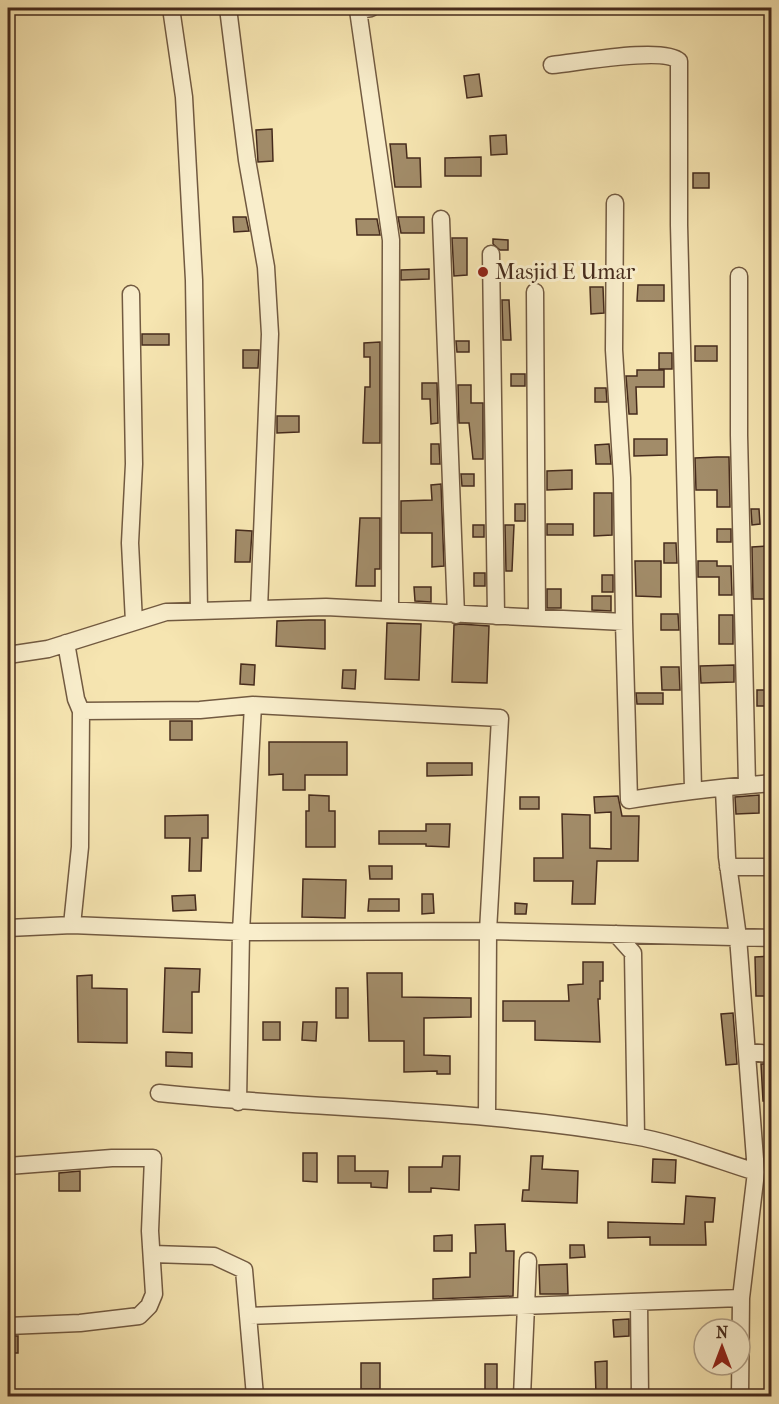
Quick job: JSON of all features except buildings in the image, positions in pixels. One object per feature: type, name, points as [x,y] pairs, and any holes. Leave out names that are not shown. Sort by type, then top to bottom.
[{"type":"street","points":[[171,8],[184,98],[193,269],[199,611]]},
{"type":"street","points":[[228,8],[247,160],[266,267],[270,334],[259,609]]},
{"type":"street","points":[[371,8],[358,10],[391,240],[390,610]]},
{"type":"street","points":[[552,66],[654,54],[675,57],[679,61],[680,237],[693,789]]},
{"type":"street","points":[[615,203],[614,350],[622,478],[629,800],[693,789],[724,789],[771,783]]},
{"type":"street","points":[[441,219],[456,615]]},
{"type":"street","points":[[491,254],[495,616]]},
{"type":"street","points":[[739,276],[739,435],[747,785]]},
{"type":"street","points":[[535,292],[537,618]]},
{"type":"street","points":[[131,294],[134,464],[130,543],[134,622]]},
{"type":"street","points":[[8,655],[66,643],[166,612],[326,607],[624,622]]},
{"type":"street","points":[[66,643],[76,699],[81,711],[80,847],[72,925]]},
{"type":"street","points":[[81,711],[200,710],[253,705],[500,718],[488,931],[487,1116]]},
{"type":"street","points":[[238,1102],[241,932],[253,705]]},
{"type":"street","points":[[724,789],[728,867],[738,938],[747,1052],[761,1163],[741,1298],[740,1396]]},
{"type":"street","points":[[728,867],[771,867]]},
{"type":"street","points":[[8,928],[72,925],[241,932],[488,931],[771,938]]},
{"type":"street","points":[[616,934],[633,953],[636,1136]]},
{"type":"street","points":[[747,1052],[771,1054]]},
{"type":"street","points":[[159,1093],[238,1102],[487,1116],[636,1136],[761,1163]]},
{"type":"street","points":[[8,1166],[112,1158],[153,1158],[150,1231],[154,1294],[149,1306],[139,1316],[80,1323],[8,1326]]},
{"type":"street","points":[[153,1254],[214,1256],[244,1270],[250,1316],[255,1396]]},
{"type":"street","points":[[522,1396],[528,1261]]},
{"type":"street","points":[[250,1316],[741,1298]]},
{"type":"street","points":[[639,1302],[640,1396]]},
{"type":"place","name":"Masjid E Umar","points":[[483,272]]}]
